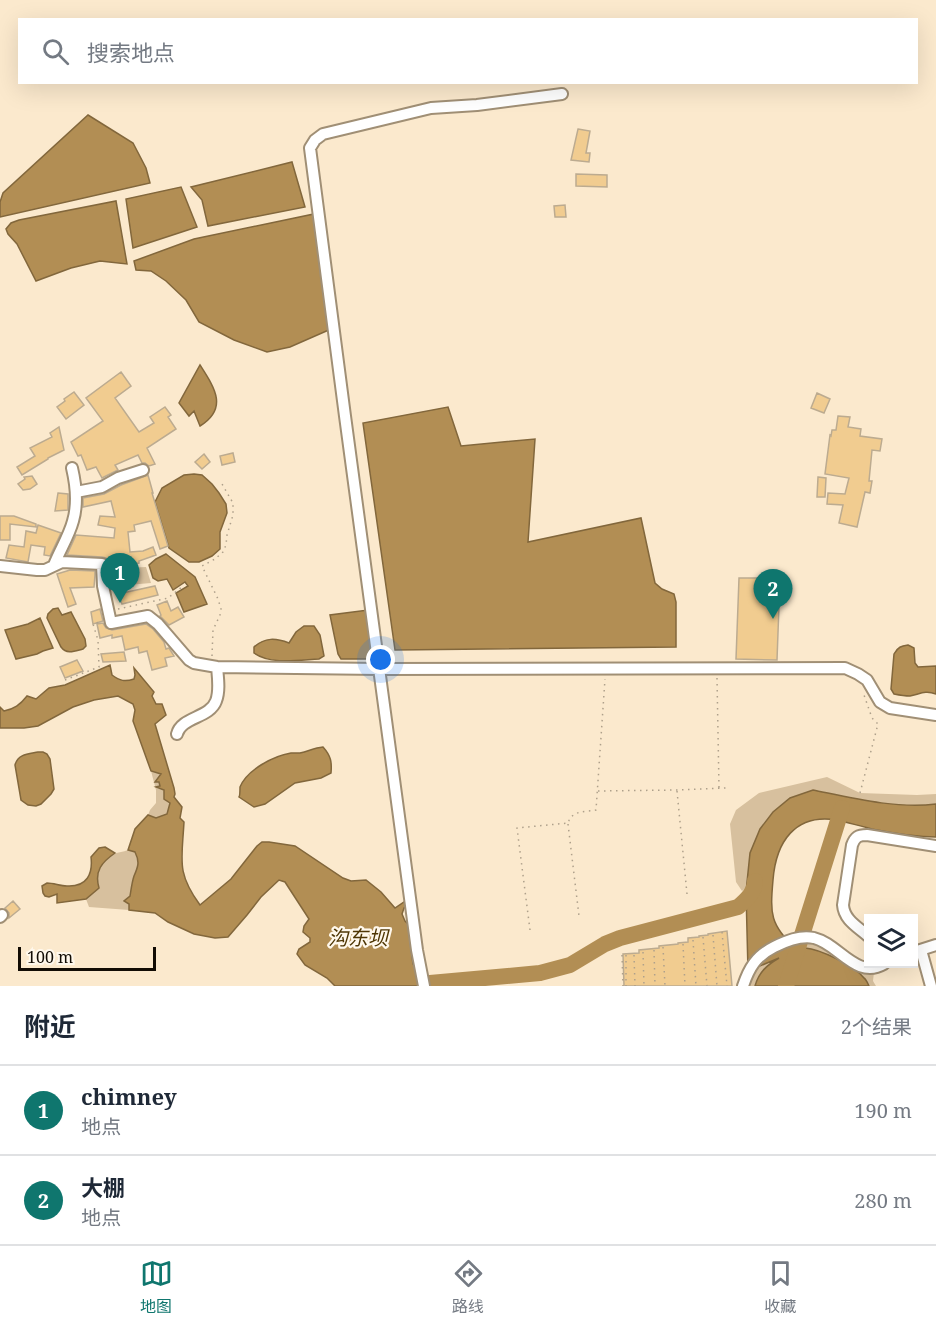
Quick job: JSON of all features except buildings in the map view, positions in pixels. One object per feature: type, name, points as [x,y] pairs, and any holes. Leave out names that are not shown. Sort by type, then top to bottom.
[{"type":"street","points":[[424,986],[415,938],[310,148],[323,134],[431,108],[477,105],[562,94]]},
{"type":"street","points":[[54,565],[74,520],[76,510],[72,468]]},
{"type":"street","points":[[76,492],[102,487],[118,478],[142,470]]},
{"type":"street","points":[[0,566],[45,570],[62,562],[102,564],[103,586],[111,623],[148,616],[158,624],[189,660],[214,667],[845,668],[867,680],[880,702],[890,708],[936,715]]},
{"type":"street","points":[[177,734],[178,729],[183,725],[203,714],[216,703],[218,692],[214,667]]},
{"type":"street","points":[[864,933],[845,916],[843,911],[854,840],[861,835],[867,835],[936,846]]},
{"type":"street","points":[[743,986],[747,972],[759,956],[796,938],[816,938],[864,968]]},
{"type":"street","points":[[918,951],[936,945]]},
{"type":"street","points":[[918,954],[931,986]]},
{"type":"path","points":[[214,667],[213,630],[221,609],[202,566],[215,559],[223,552],[226,545],[226,535],[233,515],[233,503],[222,484]]},
{"type":"path","points":[[65,680],[99,667],[98,640],[93,624],[109,615],[168,598],[183,586]]},
{"type":"path","points":[[579,916],[568,823],[569,818],[575,813],[596,810],[605,669]]},
{"type":"path","points":[[716,669],[719,789]]},
{"type":"path","points":[[860,793],[878,724],[872,718],[862,691]]},
{"type":"path","points":[[597,791],[726,788]]},
{"type":"path","points":[[677,790],[687,894]]},
{"type":"path","points":[[530,930],[517,828],[568,823]]},
{"type":"path","points":[[722,932],[727,986]]},
{"type":"path","points":[[713,934],[717,986]]},
{"type":"path","points":[[703,937],[707,986]]},
{"type":"path","points":[[693,940],[696,986]]},
{"type":"path","points":[[683,944],[685,986]]},
{"type":"path","points":[[663,947],[665,986]]},
{"type":"path","points":[[654,950],[656,986]]},
{"type":"path","points":[[643,952],[644,986]]},
{"type":"path","points":[[624,955],[625,986]]},
{"type":"path","points":[[634,955],[635,986]]},
{"type":"shaded area","points":[[146,567],[151,583],[128,585],[123,568]]},
{"type":"shaded area","points":[[151,771],[161,774],[156,782],[160,782],[157,788],[164,790],[170,803],[167,814],[156,818],[148,815],[156,803],[156,790]]},
{"type":"shaded area","points":[[827,777],[860,793],[936,794],[936,814],[815,797],[742,891],[736,882],[730,824],[736,810],[759,793]]},
{"type":"shaded area","points":[[128,850],[135,852],[139,860],[129,910],[89,907],[86,899],[99,888],[98,873],[102,864],[114,854]]},
{"type":"shaded area","points":[[806,940],[818,943],[874,972],[873,981],[876,986],[869,986],[860,974],[821,952],[756,981],[755,986],[746,986],[767,953]]},
{"type":"water","points":[[88,115],[133,143],[146,168],[150,183],[0,217],[0,202],[3,193]]},
{"type":"water","points":[[292,162],[305,207],[208,226],[202,200],[191,187]]},
{"type":"water","points":[[181,187],[197,227],[133,248],[126,199]]},
{"type":"water","points":[[116,201],[127,264],[100,261],[71,268],[36,281],[17,244],[6,229],[11,223],[19,220]]},
{"type":"water","points":[[314,214],[331,329],[290,347],[267,352],[234,340],[199,322],[186,300],[166,281],[151,271],[136,270],[134,261],[194,239]]},
{"type":"water","points":[[200,365],[214,389],[216,405],[209,419],[200,426],[194,411],[189,416],[179,403]]},
{"type":"water","points":[[448,407],[461,446],[535,439],[528,542],[641,518],[655,583],[674,594],[676,647],[395,650],[363,423]]},
{"type":"water","points":[[184,475],[202,475],[212,484],[226,504],[227,513],[220,532],[220,549],[199,562],[189,562],[169,548],[155,502],[162,488]]},
{"type":"water","points":[[166,554],[195,577],[207,604],[184,612],[176,593],[188,586],[185,582],[173,590],[167,579],[158,581],[153,578],[149,565]]},
{"type":"water","points":[[58,608],[62,615],[71,612],[85,639],[86,646],[83,649],[68,652],[61,647],[47,618],[53,609]]},
{"type":"water","points":[[368,610],[373,659],[341,659],[330,615]]},
{"type":"water","points":[[40,618],[53,648],[16,659],[5,630]]},
{"type":"water","points":[[304,626],[314,626],[320,635],[324,656],[319,659],[277,660],[254,653],[254,647],[266,640],[275,639],[289,643],[296,632]]},
{"type":"water","points":[[908,645],[914,648],[915,663],[918,667],[936,666],[936,694],[926,692],[904,696],[894,694],[891,689],[894,654],[900,647]]},
{"type":"water","name":"沟东坝","points":[[110,665],[112,675],[123,680],[134,679],[134,668],[154,692],[152,696],[156,704],[162,704],[166,715],[155,724],[174,788],[174,797],[182,807],[180,818],[184,822],[182,865],[184,874],[192,894],[200,905],[231,879],[262,842],[295,846],[343,878],[351,881],[366,880],[395,908],[407,900],[409,905],[404,908],[402,914],[408,924],[413,964],[419,964],[422,983],[430,983],[420,984],[420,986],[335,986],[327,978],[305,965],[297,954],[299,949],[310,942],[310,938],[303,932],[309,919],[285,882],[279,880],[261,897],[228,937],[215,938],[194,934],[155,913],[129,910],[129,904],[124,901],[130,896],[138,864],[135,852],[128,850],[135,829],[148,815],[156,818],[167,814],[170,803],[164,799],[164,790],[156,787],[160,786],[159,782],[155,782],[161,774],[151,771],[133,721],[135,710],[133,704],[118,696],[94,700],[73,707],[38,726],[0,728],[0,707],[4,711],[11,709],[27,696],[36,699],[49,688],[65,685]]},
{"type":"water","points":[[323,747],[330,759],[331,773],[321,778],[295,783],[265,804],[254,807],[239,797],[243,781],[261,765],[284,755]]},
{"type":"water","points":[[38,752],[47,754],[50,759],[54,789],[41,804],[36,806],[28,805],[21,800],[15,765],[21,757]]},
{"type":"water","points":[[813,790],[890,804],[936,804],[936,837],[892,833],[837,820],[822,819],[810,821],[790,833],[778,854],[773,880],[772,910],[777,926],[787,941],[796,949],[811,949],[837,959],[859,973],[869,986],[755,986],[764,969],[779,958],[748,971],[746,892],[750,853],[760,829],[773,812],[790,798]]},
{"type":"water","points":[[105,847],[115,853],[100,867],[99,888],[86,899],[57,903],[57,894],[45,896],[42,886],[47,883],[74,886],[84,882],[90,874],[91,857],[99,848]]},
{"type":"waterway","points":[[786,986],[842,808]]},
{"type":"waterway","points":[[430,983],[540,973],[570,965],[605,944],[620,938],[738,907],[752,892],[755,881]]},
{"type":"place","name":"chimney","points":[[120,603]]},
{"type":"place","name":"大棚","points":[[773,619]]}]
